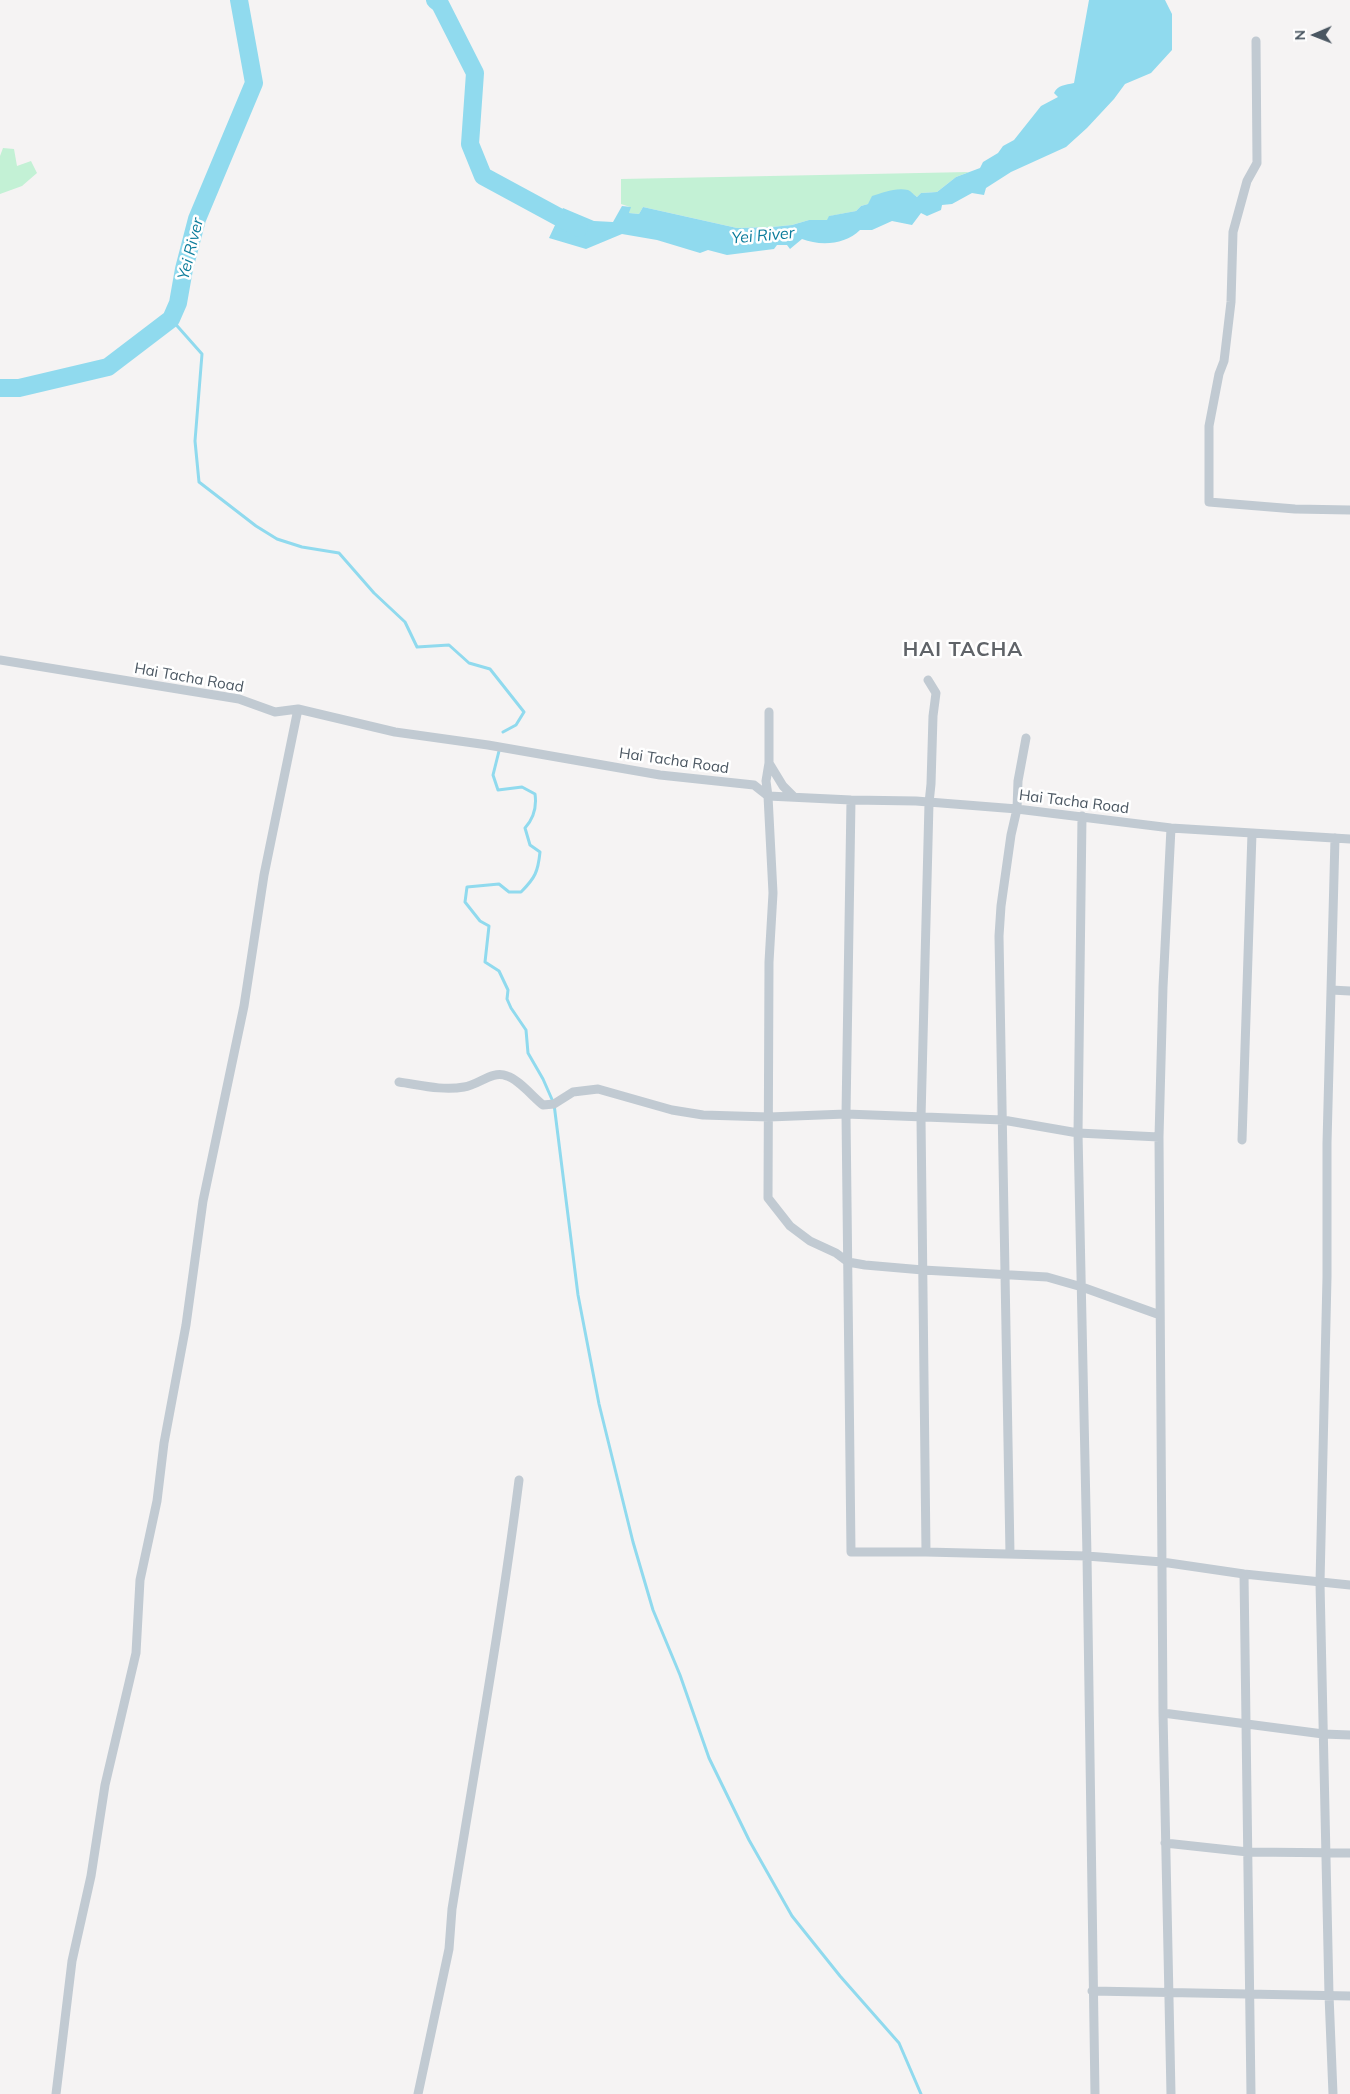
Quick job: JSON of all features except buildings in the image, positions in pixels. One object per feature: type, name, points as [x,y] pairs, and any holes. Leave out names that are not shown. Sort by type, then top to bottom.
[{"type":"street","points":[[1256,41],[1257,163],[1248,181],[1233,232],[1231,302],[1224,361],[1219,374],[1210,426],[1209,502],[1295,509],[1350,510]]},
{"type":"street","name":"Hai Tacha Road","points":[[0,660],[240,699],[274,712],[298,709],[395,732],[488,745],[660,775],[754,785],[768,796],[916,801],[1017,808],[1171,828],[1350,839]]},
{"type":"street","points":[[926,1552],[921,1118],[929,803],[933,716],[936,693],[928,680]]},
{"type":"street","points":[[56,2094],[72,1961],[91,1876],[105,1785],[136,1653],[140,1580],[157,1501],[164,1443],[186,1325],[203,1201],[244,1006],[264,875],[298,709]]},
{"type":"street","points":[[769,712],[770,763],[766,780],[773,893],[769,962],[768,1198],[790,1226],[810,1241],[836,1253],[848,1262],[922,1270],[1047,1277],[1082,1287],[1160,1315]]},
{"type":"street","points":[[1010,1554],[1000,936],[1001,906],[1011,835],[1017,808],[1018,781],[1026,738]]},
{"type":"street","points":[[770,763],[783,786],[794,797]]},
{"type":"street","points":[[851,800],[846,1114],[851,1552],[1087,1556],[1162,1562],[1244,1574],[1350,1585]]},
{"type":"street","points":[[1082,816],[1078,1133],[1087,1556],[1095,2094]]},
{"type":"street","points":[[1171,828],[1162,987],[1159,1137],[1163,1713],[1167,1992],[1171,2094]]},
{"type":"street","points":[[1242,1140],[1252,833]]},
{"type":"street","points":[[1333,2094],[1320,1583],[1335,838]]},
{"type":"street","points":[[1331,990],[1350,991]]},
{"type":"street","points":[[399,1082],[432,1087],[465,1087],[494,1074],[502,1074],[510,1076],[546,1106],[554,1104],[573,1092],[598,1089],[672,1110],[703,1115],[769,1117],[846,1114],[1003,1120],[1078,1133],[1159,1137]]},
{"type":"street","points":[[418,2094],[449,1949],[452,1909],[506,1581],[519,1480]]},
{"type":"street","points":[[1244,1574],[1248,1995],[1251,2094]]},
{"type":"street","points":[[1163,1713],[1323,1734],[1350,1735]]},
{"type":"street","points":[[1165,1843],[1248,1852],[1326,1851],[1350,1853]]},
{"type":"street","points":[[1092,1991],[1350,1996]]},
{"type":"green space","points":[[3,148],[14,149],[17,166],[31,161],[37,173],[22,186],[0,194],[0,156]]},
{"type":"green space","points":[[969,172],[956,177],[937,192],[921,193],[917,197],[913,194],[868,204],[861,206],[856,211],[830,216],[828,220],[809,220],[792,225],[772,227],[737,228],[643,207],[639,214],[629,213],[630,207],[621,204],[621,179]]},
{"type":"water","points":[[1089,0],[1165,0],[1172,14],[1172,50],[1151,73],[1125,84],[1087,128],[1066,147],[1011,172],[986,188],[984,195],[972,193],[952,204],[942,205],[941,210],[927,216],[921,213],[912,225],[892,221],[872,230],[860,230],[847,239],[832,243],[817,243],[802,239],[790,249],[787,245],[777,245],[774,249],[727,255],[708,250],[700,253],[657,240],[622,234],[586,249],[549,238],[563,208],[594,221],[613,222],[622,206],[631,207],[629,213],[639,214],[643,207],[737,228],[772,227],[792,225],[809,220],[827,220],[829,216],[856,211],[861,206],[868,204],[872,196],[889,191],[908,190],[917,197],[921,193],[937,192],[956,177],[980,168],[983,162],[1014,140],[1041,106],[1058,97],[1054,93],[1058,88],[1074,83]]},
{"type":"waterway","name":"Yei River","points":[[0,388],[19,388],[108,367],[171,319],[178,303],[184,269],[197,219],[254,83],[239,0]]},
{"type":"waterway","name":"Yei River","points":[[435,0],[440,4],[475,73],[470,144],[483,176],[579,228]]},
{"type":"waterway","points":[[171,319],[202,354],[195,441],[199,482],[256,526],[277,539],[302,547],[339,553],[374,593],[405,622],[417,647],[449,645],[469,663],[490,669],[524,712],[516,725],[503,732]]},
{"type":"waterway","points":[[499,751],[493,775],[498,790],[522,787],[535,794],[536,804],[534,812],[525,828],[530,845],[540,852],[538,865],[530,883],[521,892],[509,892],[499,884],[467,887],[465,902],[480,921],[489,926],[485,962],[499,971],[508,990],[507,999],[511,1008],[526,1030],[528,1053],[543,1079],[554,1104],[578,1295],[599,1404],[633,1542],[653,1610],[680,1675],[709,1758],[749,1840],[792,1916],[840,1976],[899,2043],[921,2094]]},
{"type":"district","name":"HAI TACHA","points":[[963,650]]}]
